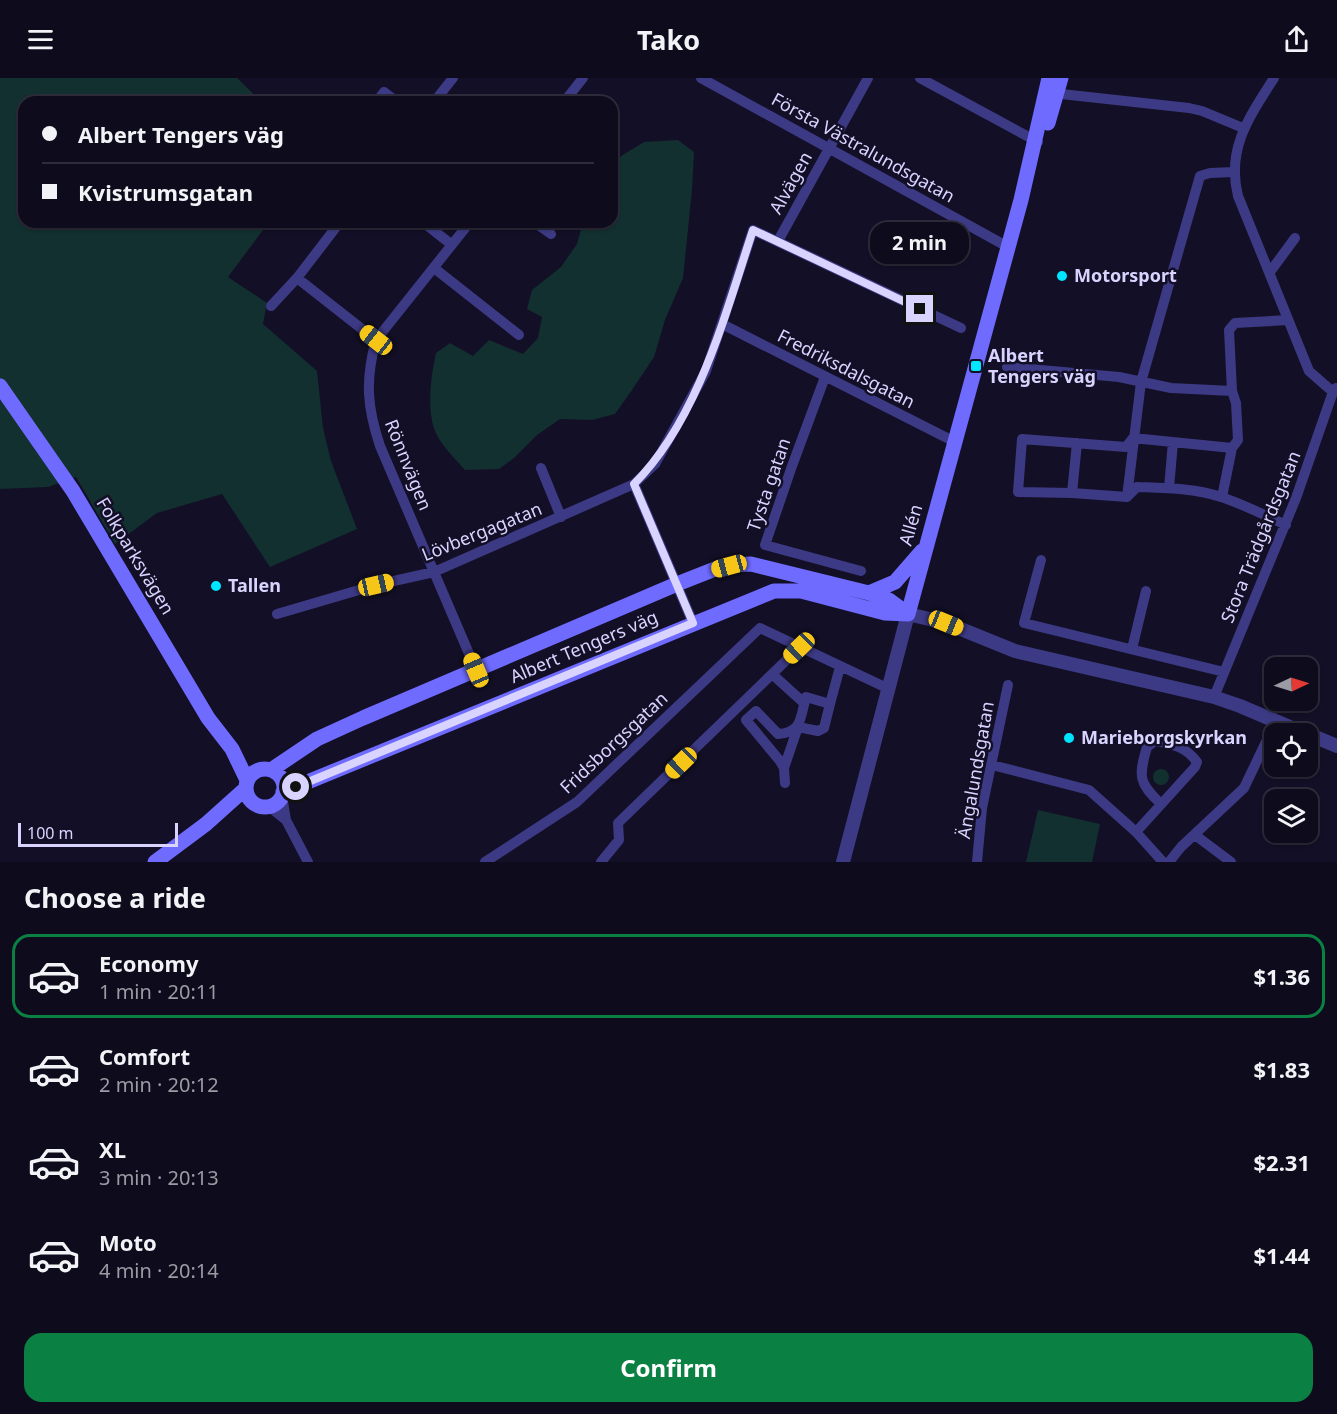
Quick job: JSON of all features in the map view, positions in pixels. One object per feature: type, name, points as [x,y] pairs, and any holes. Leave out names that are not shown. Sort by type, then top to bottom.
[{"type":"main road","name":"Allén","points":[[908,614],[1038,142],[1050,88],[1061,78]]},
{"type":"main road","name":"Folkparksvägen","points":[[0,386],[73,491],[208,718],[232,749],[246,785]]},
{"type":"main road","points":[[869,593],[895,582],[926,546]]},
{"type":"main road","name":"Albert Tengers väg","points":[[268,770],[317,739],[715,569],[741,564],[762,566],[869,593],[889,600],[908,614]]},
{"type":"main road","name":"Albert Tengers väg","points":[[283,794],[764,593],[785,590],[801,591],[885,613],[908,614]]},
{"type":"main road","name":"Folkparksvägen","points":[[232,749],[268,770]]},
{"type":"main road","points":[[155,862],[206,824],[246,785],[255,772],[268,770],[281,779],[283,794],[277,803],[270,807],[261,807],[253,804],[246,795],[246,785]]},
{"type":"main road","points":[[206,824],[253,804]]},
{"type":"street","points":[[438,96],[452,78]]},
{"type":"street","points":[[569,96],[583,78]]},
{"type":"street","name":"Första Västralundsgatan","points":[[701,78],[1008,247]]},
{"type":"street","name":"Alvägen","points":[[778,241],[868,78]]},
{"type":"street","points":[[920,78],[1038,142]]},
{"type":"street","points":[[1274,78],[1243,128],[1234,172],[1238,196],[1309,371],[1335,390]]},
{"type":"street","points":[[1050,88],[1189,108],[1209,113],[1243,128]]},
{"type":"street","points":[[1127,497],[1141,382],[1200,176],[1210,173],[1234,172]]},
{"type":"street","points":[[271,306],[297,278],[335,228]]},
{"type":"street","points":[[430,228],[452,246]]},
{"type":"street","name":"Rönnvägen","points":[[466,228],[376,340],[370,363],[368,388],[371,418],[380,446],[476,670]]},
{"type":"street","points":[[542,228],[551,234]]},
{"type":"street","name":"Lövbergagatan","points":[[277,614],[376,585],[434,572],[634,484],[655,464],[706,371],[753,230],[778,241]]},
{"type":"street","points":[[1270,272],[1295,238]]},
{"type":"street","points":[[778,241],[961,328]]},
{"type":"street","points":[[434,268],[519,335]]},
{"type":"street","points":[[297,278],[376,340]]},
{"type":"street","points":[[1222,497],[1232,448],[1238,440],[1236,403],[1232,391],[1229,330],[1235,323],[1288,320]]},
{"type":"street","name":"Fredriksdalsgatan","points":[[722,324],[955,442]]},
{"type":"street","points":[[1007,367],[1119,377],[1171,388],[1232,391]]},
{"type":"street","name":"Tysta gatan","points":[[825,377],[765,544],[861,571]]},
{"type":"street","name":"Stora Trädgårdsgatan","points":[[1214,697],[1286,525],[1335,390]]},
{"type":"street","points":[[1134,438],[1232,448]]},
{"type":"street","points":[[1134,438],[1126,447],[1022,439],[1018,492],[1127,497],[1137,487],[1205,492],[1286,525]]},
{"type":"street","points":[[1169,488],[1173,442]]},
{"type":"street","points":[[1072,493],[1077,443]]},
{"type":"street","name":"Lövbergagatan","points":[[541,468],[561,517]]},
{"type":"street","points":[[634,484],[693,623]]},
{"type":"street","points":[[1041,560],[1020,622],[1224,672]]},
{"type":"street","points":[[1132,649],[1146,591]]},
{"type":"street","name":"Allén","points":[[843,862],[908,614]]},
{"type":"street","name":"Albert Tengers väg","points":[[908,614],[946,623],[1016,651],[1214,697],[1281,723]]},
{"type":"street","name":"Fridsborgsgatan","points":[[485,862],[577,802],[760,628],[799,648]]},
{"type":"street","points":[[601,862],[619,840],[618,823],[799,648],[889,689]]},
{"type":"street","points":[[770,750],[769,743],[778,734],[790,733],[798,727],[818,731],[824,728],[840,667]]},
{"type":"street","points":[[772,674],[804,703]]},
{"type":"street","name":"Ängalundsgatan","points":[[977,862],[982,808],[1008,685]]},
{"type":"street","points":[[785,783],[784,768],[806,697],[830,704]]},
{"type":"street","points":[[778,734],[756,711],[746,720],[761,736],[784,768]]},
{"type":"street","points":[[1169,862],[1244,788],[1276,721]]},
{"type":"street","name":"Albert Tengers väg","points":[[1318,738],[1337,746]]},
{"type":"street","points":[[1136,832],[1195,767],[1197,762],[1185,749],[1155,741],[1147,747],[1141,778],[1144,788],[1161,804]]},
{"type":"street","points":[[992,765],[1089,790],[1136,832],[1163,862]]},
{"type":"street","points":[[283,794],[286,820],[308,862]]},
{"type":"street","points":[[270,807],[286,820]]},
{"type":"street","points":[[1195,835],[1231,862]]},
{"type":"green space","points":[[0,78],[237,78],[256,96],[18,96],[18,228],[265,228],[228,277],[267,303],[263,324],[317,371],[323,428],[331,461],[357,529],[270,567],[222,494],[157,513],[115,544],[76,477],[48,487],[0,489]]},
{"type":"green space","points":[[678,140],[694,152],[683,278],[665,320],[654,357],[615,414],[592,420],[560,419],[537,435],[514,458],[499,469],[465,470],[444,446],[434,428],[430,395],[436,353],[450,343],[473,356],[489,340],[523,354],[538,338],[542,317],[527,309],[532,290],[561,267],[577,244],[581,228],[618,228],[618,160],[644,142]]},
{"type":"green space","points":[[1158,769],[1164,769],[1169,777],[1167,783],[1158,785],[1153,780],[1153,774]]},
{"type":"green space","points":[[1038,810],[1100,824],[1092,862],[1026,862]]},
{"type":"place","name":"Motorsport","points":[[1062,276]]},
{"type":"place","name":"Albert Tengers väg","points":[[976,366]]},
{"type":"place","name":"Tallen","points":[[216,586]]},
{"type":"place","name":"Marieborgskyrkan","points":[[1069,738]]},
{"type":"route","points":[[296,787],[693,623],[634,484],[655,464],[706,371],[753,230],[920,309]]}]
